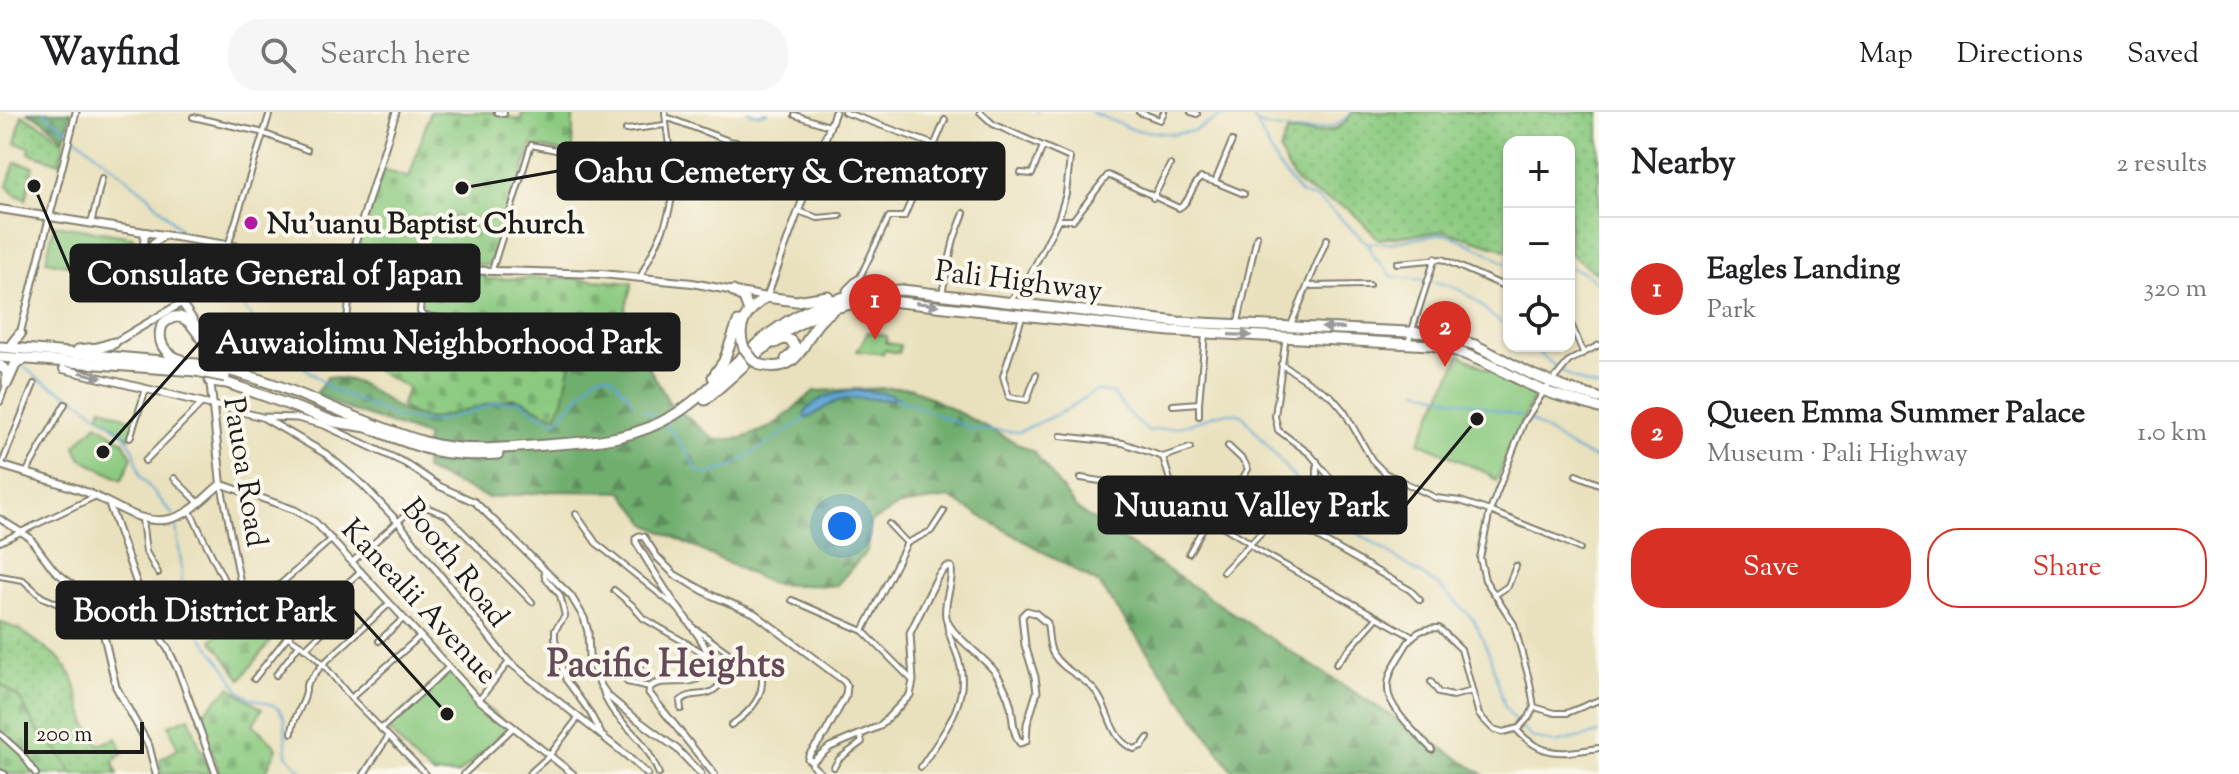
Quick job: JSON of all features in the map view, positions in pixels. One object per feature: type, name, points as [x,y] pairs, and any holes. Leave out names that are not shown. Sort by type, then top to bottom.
[{"type":"highway","points":[[848,291],[858,281]]},
{"type":"highway","points":[[858,281],[859,287],[869,291]]},
{"type":"highway","name":"Pali Highway","points":[[678,416],[767,335],[790,319],[810,308],[869,291],[902,290],[1205,334],[1408,343],[1459,350],[1494,365],[1596,398]]},
{"type":"highway","points":[[733,291],[744,298],[749,312]]},
{"type":"highway","points":[[678,416],[720,369],[740,318],[766,297],[796,301],[848,291],[869,291]]},
{"type":"highway","points":[[746,348],[745,325],[766,297]]},
{"type":"highway","name":"Pali Highway","points":[[226,373],[423,449],[468,456],[603,446],[633,440],[702,402],[772,339],[793,326],[849,303],[880,300],[1178,322],[1432,333],[1475,345],[1599,408]]},
{"type":"highway","points":[[749,312],[741,324],[740,334],[746,348],[754,361],[776,367],[793,361],[821,319],[849,303]]},
{"type":"highway","points":[[196,368],[163,348],[160,331],[166,321],[177,317],[190,322],[210,353]]},
{"type":"highway","points":[[12,344],[20,334],[26,346]]},
{"type":"highway","points":[[749,361],[780,340],[790,340],[795,346],[791,356],[782,361],[762,363]]},
{"type":"highway","points":[[0,345],[78,350],[114,343]]},
{"type":"highway","name":"Pali Highway","points":[[0,345],[226,373],[407,436],[446,446],[476,449],[603,441],[659,427]]},
{"type":"highway","name":"Pali Highway","points":[[0,357],[196,368]]},
{"type":"highway","points":[[7,383],[15,365],[29,359],[63,369]]},
{"type":"highway","points":[[0,366],[7,371],[7,383]]},
{"type":"highway","points":[[210,381],[227,383],[335,422],[367,427]]},
{"type":"main road","points":[[0,209],[352,265],[568,272],[692,283],[766,297]]},
{"type":"main road","name":"Pauoa Road","points":[[147,233],[144,245],[183,302],[210,353],[221,484]]},
{"type":"main road","points":[[153,260],[153,243],[165,235]]},
{"type":"main road","points":[[114,343],[183,302]]},
{"type":"main road","points":[[63,369],[213,405]]},
{"type":"main road","points":[[1,465],[96,496],[142,519],[157,521],[190,511],[221,484]]},
{"type":"street","points":[[20,334],[76,112]]},
{"type":"street","points":[[228,246],[270,112]]},
{"type":"street","points":[[328,365],[339,351],[344,335],[351,256],[396,112]]},
{"type":"street","points":[[497,112],[504,112]]},
{"type":"street","points":[[766,297],[835,112]]},
{"type":"street","points":[[844,112],[935,145]]},
{"type":"street","points":[[980,112],[993,124],[1070,158],[1066,194],[1058,220],[1030,275],[1006,303]]},
{"type":"street","points":[[1139,112],[1160,120],[1164,112]]},
{"type":"street","points":[[640,278],[671,203],[665,114],[729,141],[814,168]]},
{"type":"street","points":[[795,115],[829,126]]},
{"type":"street","points":[[193,117],[263,134],[307,150]]},
{"type":"street","points":[[858,281],[889,217],[904,217],[945,120]]},
{"type":"street","points":[[626,130],[665,125]]},
{"type":"street","points":[[1215,182],[1232,141]]},
{"type":"street","points":[[492,270],[531,145],[596,162]]},
{"type":"street","points":[[1021,173],[1032,174],[1043,146]]},
{"type":"street","points":[[1153,198],[1170,165]]},
{"type":"street","points":[[1058,220],[1073,220],[1108,175],[1179,208],[1185,205],[1196,181],[1204,178],[1244,194]]},
{"type":"street","points":[[91,224],[102,178]]},
{"type":"street","points":[[798,211],[818,218],[840,216]]},
{"type":"street","points":[[942,295],[954,239],[964,213]]},
{"type":"street","points":[[1237,324],[1257,236]]},
{"type":"street","points":[[1327,239],[1285,337],[1275,416],[1276,426],[1281,432],[1317,461],[1353,505]]},
{"type":"street","points":[[1408,343],[1435,258]]},
{"type":"street","points":[[1397,263],[1442,259],[1503,286]]},
{"type":"street","points":[[423,269],[420,312],[450,323],[445,362],[421,359],[425,316]]},
{"type":"street","points":[[1030,275],[1024,310],[1003,376],[1009,397],[1027,400],[1036,375]]},
{"type":"street","points":[[1308,286],[1369,285]]},
{"type":"street","points":[[1575,333],[1583,352]]},
{"type":"street","points":[[1199,416],[1205,334]]},
{"type":"street","points":[[205,339],[245,358]]},
{"type":"street","points":[[1432,750],[1395,708],[1387,691],[1391,671],[1411,636],[1424,628],[1439,628],[1461,649],[1479,715],[1493,729],[1503,732],[1520,727],[1534,707],[1517,632],[1485,580],[1480,558],[1490,511],[1524,422],[1563,367],[1599,345]]},
{"type":"street","points":[[1281,364],[1332,397],[1344,411],[1372,460],[1385,473],[1436,498],[1460,501],[1490,511],[1580,549]]},
{"type":"street","points":[[0,402],[7,383]]},
{"type":"street","points":[[1,465],[34,384]]},
{"type":"street","points":[[130,438],[146,389]]},
{"type":"street","points":[[145,461],[203,402]]},
{"type":"street","points":[[1173,405],[1199,403]]},
{"type":"street","points":[[26,473],[65,404]]},
{"type":"street","points":[[213,405],[262,417],[305,419],[324,425],[400,461],[439,486],[475,502],[567,590],[583,614],[588,632],[589,656],[609,706],[642,743],[659,774]]},
{"type":"street","name":"Booth Road","points":[[262,417],[334,460],[362,484],[399,523],[509,662],[647,774]]},
{"type":"street","points":[[287,431],[282,427],[288,417]]},
{"type":"street","points":[[1061,436],[1123,443],[1163,457],[1190,448]]},
{"type":"street","points":[[1218,524],[1248,469],[1228,446]]},
{"type":"street","points":[[1163,457],[1172,495]]},
{"type":"street","points":[[1223,572],[1309,488],[1317,477],[1317,461]]},
{"type":"street","points":[[1576,475],[1599,484]]},
{"type":"street","points":[[174,478],[199,503]]},
{"type":"street","points":[[1081,478],[1172,495],[1254,548],[1411,636]]},
{"type":"street","name":"Kanealii Avenue","points":[[221,484],[304,514],[332,539],[479,700],[573,774]]},
{"type":"street","name":"Pauoa Road","points":[[221,484],[240,581],[253,608],[323,664],[351,698],[426,774]]},
{"type":"street","points":[[0,542],[96,496]]},
{"type":"street","points":[[109,503],[151,624],[179,672],[216,774]]},
{"type":"street","points":[[352,562],[418,504],[446,515],[532,602]]},
{"type":"street","points":[[190,511],[224,580]]},
{"type":"street","points":[[863,631],[907,543],[931,531],[944,511]]},
{"type":"street","points":[[576,514],[596,543],[679,609]]},
{"type":"street","points":[[1279,515],[1410,590],[1420,600]]},
{"type":"street","points":[[1189,553],[1209,518]]},
{"type":"street","points":[[0,519],[33,541],[54,570],[96,604],[151,624]]},
{"type":"street","points":[[142,519],[146,552],[158,573]]},
{"type":"street","points":[[889,524],[907,543]]},
{"type":"street","points":[[644,663],[630,668],[624,675],[627,682],[650,687],[657,683],[698,678],[707,668],[708,657],[703,643],[636,542],[639,536],[644,537],[657,557],[675,575],[754,613],[845,683],[846,695],[825,734],[808,756],[808,760],[822,774]]},
{"type":"street","points":[[253,608],[332,539]]},
{"type":"street","points":[[812,762],[830,747],[880,726],[912,693],[910,633],[938,576],[948,566],[952,572],[946,597],[947,621],[961,666],[963,687],[949,726],[921,767]]},
{"type":"street","points":[[1495,595],[1508,586],[1516,566]]},
{"type":"street","points":[[543,569],[545,578],[560,595],[565,616],[555,630],[555,638],[566,680],[589,711],[602,736]]},
{"type":"street","points":[[254,679],[288,636],[361,571]]},
{"type":"street","points":[[0,576],[23,580],[42,597],[84,615],[104,636]]},
{"type":"street","points":[[614,590],[643,618],[708,657]]},
{"type":"street","points":[[792,600],[863,631],[913,681]]},
{"type":"street","points":[[96,604],[102,617],[116,687],[149,746],[156,774]]},
{"type":"street","points":[[292,733],[294,718],[307,695],[306,685],[323,664],[389,604]]},
{"type":"street","points":[[947,621],[1003,683],[1017,739],[1021,743],[1026,741],[1027,724],[1037,692],[1025,645],[1022,616],[1027,611],[1047,623],[1053,654],[1096,691],[1120,740],[1137,749],[1148,738]]},
{"type":"street","points":[[1336,664],[1377,618]]},
{"type":"street","points":[[379,641],[403,619]]},
{"type":"street","points":[[305,649],[335,620]]},
{"type":"street","points":[[692,626],[762,677],[763,684],[751,711],[731,725]]},
{"type":"street","points":[[351,698],[419,637]]},
{"type":"street","points":[[276,675],[299,645]]},
{"type":"street","points":[[479,700],[509,662]]},
{"type":"street","points":[[381,729],[448,668]]},
{"type":"street","points":[[681,709],[680,701],[685,696],[706,695],[719,687],[726,677],[719,670],[707,668]]},
{"type":"street","points":[[1431,682],[1439,693],[1453,696],[1472,691]]},
{"type":"street","points":[[650,687],[652,699],[714,774]]},
{"type":"street","points":[[603,690],[677,749],[701,774]]},
{"type":"street","points":[[1534,707],[1567,713],[1599,700]]},
{"type":"street","points":[[529,774],[549,756],[578,718]]},
{"type":"street","points":[[464,774],[514,727]]},
{"type":"street","points":[[1520,727],[1529,743],[1548,751],[1568,753],[1599,748]]},
{"type":"street","points":[[0,734],[21,753],[36,774]]},
{"type":"street","points":[[834,767],[839,759],[862,742],[860,735]]},
{"type":"street","points":[[364,774],[388,737]]},
{"type":"green space","points":[[27,112],[72,112],[64,138],[43,120]]},
{"type":"green space","points":[[430,112],[492,112],[520,120],[523,112],[573,112],[573,154],[531,145],[515,198],[489,265],[364,261],[356,253],[384,170],[409,178]]},
{"type":"green space","points":[[1352,112],[1599,112],[1599,275],[1575,257],[1575,136],[1503,136],[1503,249],[1444,231],[1379,239],[1349,209],[1310,192],[1297,182],[1280,151],[1287,132],[1324,132],[1347,120]]},
{"type":"green space","points":[[22,115],[65,142],[60,163],[29,153],[30,147],[15,143]]},
{"type":"green space","points":[[782,137],[816,149],[811,165],[775,153],[774,148]]},
{"type":"green space","points":[[15,162],[33,166],[26,199],[14,194],[7,186]]},
{"type":"green space","points":[[54,225],[133,237],[144,252],[128,277],[46,261]]},
{"type":"green space","points":[[423,269],[484,275],[486,279],[567,278],[632,283],[614,353],[574,346],[563,400],[556,416],[512,398],[430,419],[401,406],[408,388],[377,371],[376,354],[383,345],[404,352],[417,349]]},
{"type":"green space","points":[[868,332],[887,336],[886,343],[900,345],[899,353],[857,351]]},
{"type":"green space","points":[[579,350],[647,364],[669,402],[715,440],[743,438],[773,426],[814,391],[910,387],[1034,452],[1077,509],[1288,650],[1483,774],[1235,774],[1099,584],[949,498],[900,505],[870,523],[867,551],[836,586],[771,584],[648,525],[622,492],[554,491],[488,498],[425,470],[426,436],[345,408],[316,394],[327,377],[347,379],[363,385],[407,413],[429,417],[489,401],[534,399],[557,389]]},
{"type":"green space","points":[[1460,355],[1535,393],[1496,481],[1489,474],[1419,442]]},
{"type":"green space","points":[[102,407],[136,422],[130,438],[99,415]]},
{"type":"green space","points":[[97,424],[123,441],[132,457],[122,480],[81,459],[75,446]]},
{"type":"green space","points":[[248,607],[277,633],[241,679],[212,640]]},
{"type":"green space","points":[[0,622],[20,630],[58,657],[72,676],[87,724],[99,745],[117,738],[123,753],[113,762],[118,774],[73,774],[47,738],[35,727],[20,699],[0,683]]},
{"type":"green space","points":[[448,670],[509,728],[458,774],[433,774],[417,762],[386,727]]},
{"type":"green space","points":[[0,683],[20,699],[35,727],[57,749],[73,774],[0,774]]},
{"type":"green space","points":[[230,687],[262,709],[253,724],[277,748],[265,774],[220,774],[199,717]]},
{"type":"green space","points":[[189,717],[210,774],[161,774],[160,759],[178,749],[169,725]]},
{"type":"water","points":[[859,390],[898,398],[840,400],[805,419],[805,412],[810,406],[823,398]]},
{"type":"waterway","points":[[44,112],[148,195],[186,236]]},
{"type":"waterway","points":[[748,112],[768,112]]},
{"type":"waterway","points":[[1091,112],[1134,130],[1174,134],[1194,131],[1225,114],[1253,116],[1278,166],[1301,194],[1317,199],[1328,207],[1367,243],[1389,243],[1441,234],[1452,236],[1503,262]]},
{"type":"waterway","points":[[1259,124],[1308,130],[1334,125],[1351,112]]},
{"type":"waterway","points":[[193,243],[269,339],[331,389],[396,417],[430,422],[498,402],[520,401],[556,421],[599,374],[611,376],[633,401]]},
{"type":"waterway","points":[[1369,245],[1374,257],[1393,277],[1450,286],[1468,295],[1503,323]]},
{"type":"waterway","points":[[1575,269],[1599,283]]},
{"type":"waterway","points":[[1539,352],[1563,372],[1599,388]]},
{"type":"waterway","points":[[24,367],[40,380],[78,400],[124,434],[134,450],[140,476],[173,515]]},
{"type":"waterway","points":[[1418,390],[1520,416]]},
{"type":"waterway","points":[[895,398],[973,429],[1019,432],[1066,410],[1095,391],[1112,393],[1134,420],[1149,431],[1187,425],[1221,414],[1242,415],[1327,517],[1363,536],[1439,586],[1474,620],[1489,653],[1505,707],[1518,725],[1533,738],[1555,743],[1599,733]]},
{"type":"waterway","points":[[644,410],[659,419]]},
{"type":"waterway","points":[[664,423],[698,471],[707,474],[731,467],[805,419]]},
{"type":"waterway","points":[[1530,420],[1572,448],[1599,460]]},
{"type":"waterway","points":[[175,521],[182,569],[180,609],[239,690],[250,698],[279,709],[284,718],[287,755],[304,774]]},
{"type":"place","name":"Consulate General of Japan","points":[[34,186]]},
{"type":"place","name":"Oahu Cemetery & Crematory","points":[[462,188]]},
{"type":"place","name":"Nu'uanu Baptist Church","points":[[251,223]]},
{"type":"place","name":"Eagles Landing","points":[[875,340]]},
{"type":"place","name":"Queen Emma Summer Palace","points":[[1445,367]]},
{"type":"place","name":"Nuuanu Valley Park","points":[[1477,419]]},
{"type":"place","name":"Auwaiolimu Neighborhood Park","points":[[103,452]]},
{"type":"place","name":"Booth District Park","points":[[447,714]]},
{"type":"district","name":"Pacific Heights","points":[[666,663]]}]
